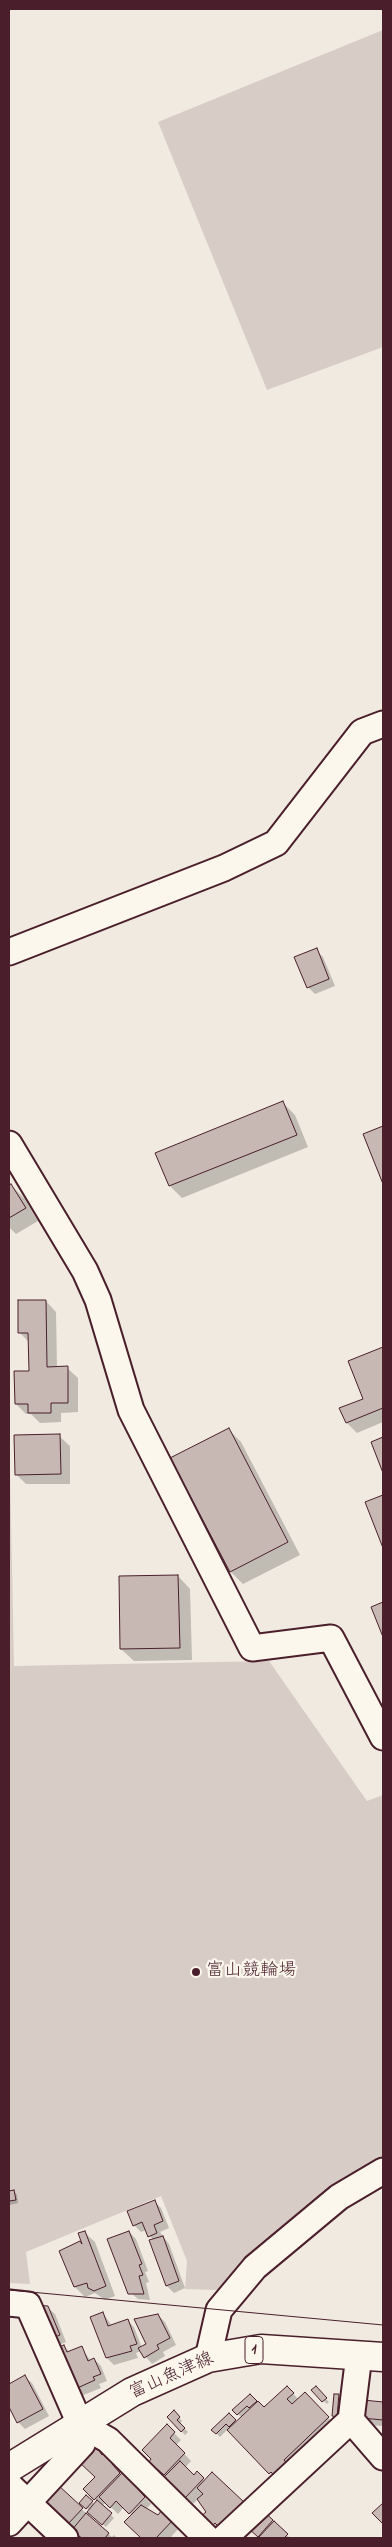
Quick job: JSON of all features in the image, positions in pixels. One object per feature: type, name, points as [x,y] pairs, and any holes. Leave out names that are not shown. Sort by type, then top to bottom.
[{"type":"main road","name":"富山魚津線","points":[[9,2468],[132,2392],[208,2358],[261,2349],[371,2356]]},
{"type":"street","points":[[9,952],[224,868],[276,843],[362,732],[383,724]]},
{"type":"street","points":[[9,1144],[77,1255],[95,1292],[131,1410],[252,1648],[331,1638],[383,1737]]},
{"type":"street","points":[[208,2358],[219,2310],[255,2267],[339,2197],[383,2171]]},
{"type":"street","points":[[9,2303],[28,2305],[80,2424],[82,2444],[9,2523]]},
{"type":"street","points":[[224,2538],[351,2420],[371,2356]]},
{"type":"street","points":[[351,2420],[383,2457]]},
{"type":"street","points":[[80,2424],[108,2440],[207,2538]]},
{"type":"street","points":[[9,2485],[65,2538]]},
{"type":"shaded area","points":[[383,30],[383,347],[267,390],[158,122]]},
{"type":"shaded area","name":"富山競輪場","points":[[9,1420],[14,1666],[269,1661],[367,1801],[383,1795],[383,2158],[352,2173],[261,2243],[217,2290],[185,2289],[187,2261],[161,2196],[26,2252],[30,2284],[9,2283]]},
{"type":"building","points":[[317,948],[329,979],[307,988],[294,957]]},
{"type":"building","points":[[283,1101],[297,1135],[169,1186],[155,1153]]},
{"type":"building","points":[[383,1126],[383,1184],[363,1134]]},
{"type":"building","points":[[11,1184],[26,1208],[9,1218],[9,1185]]},
{"type":"building","points":[[18,1300],[46,1300],[47,1367],[68,1366],[68,1403],[51,1403],[51,1413],[28,1413],[28,1404],[15,1404],[14,1371],[29,1371],[28,1333],[18,1333]]},
{"type":"building","points":[[383,1347],[383,1408],[346,1423],[339,1408],[363,1399],[348,1361]]},
{"type":"building","points":[[229,1428],[288,1542],[230,1572],[170,1458]]},
{"type":"building","points":[[60,1434],[61,1474],[15,1475],[14,1435]]},
{"type":"building","points":[[383,1437],[383,1473],[371,1442]]},
{"type":"building","points":[[383,1495],[383,1548],[365,1502]]},
{"type":"building","points":[[178,1575],[180,1648],[120,1649],[119,1576]]},
{"type":"building","points":[[383,1602],[383,1637],[371,1607]]},
{"type":"building","points":[[14,2190],[16,2200],[9,2201],[9,2191]]},
{"type":"building","points":[[155,2200],[163,2221],[154,2225],[157,2233],[148,2237],[142,2222],[133,2226],[127,2211]]},
{"type":"building","points":[[85,2231],[106,2286],[94,2291],[88,2288],[87,2283],[74,2287],[59,2251],[80,2241],[82,2244],[78,2233]]},
{"type":"building","points":[[129,2231],[142,2264],[139,2265],[143,2275],[139,2276],[144,2294],[128,2294],[107,2239]]},
{"type":"building","points":[[163,2236],[179,2281],[166,2286],[149,2240]]},
{"type":"building","points":[[33,2305],[48,2306],[60,2335],[48,2340]]},
{"type":"building","points":[[103,2312],[108,2326],[128,2319],[137,2344],[130,2346],[132,2351],[106,2358],[90,2317]]},
{"type":"building","points":[[158,2314],[170,2338],[157,2345],[159,2349],[144,2358],[138,2348],[146,2344],[134,2319]]},
{"type":"building","points":[[64,2345],[67,2352],[82,2346],[88,2361],[94,2358],[101,2374],[93,2377],[95,2380],[73,2390],[50,2351]]},
{"type":"building","points":[[25,2375],[43,2409],[17,2423],[9,2407],[9,2384]]},
{"type":"building","points":[[287,2386],[294,2393],[287,2399],[292,2404],[305,2392],[329,2417],[284,2460],[288,2465],[276,2477],[271,2472],[269,2474],[227,2430],[258,2401],[264,2407]]},
{"type":"building","points":[[316,2386],[327,2398],[322,2402],[311,2390]]},
{"type":"building","points":[[250,2394],[257,2401],[249,2408],[247,2406],[237,2415],[232,2410]]},
{"type":"building","points":[[334,2394],[339,2394],[337,2417],[332,2416]]},
{"type":"building","points":[[363,2400],[383,2402],[383,2420],[362,2418]]},
{"type":"building","points":[[174,2410],[180,2417],[177,2420],[185,2428],[181,2432],[167,2417]]},
{"type":"building","points":[[229,2413],[236,2420],[229,2427],[226,2424],[216,2434],[211,2430]]},
{"type":"building","points":[[167,2424],[175,2432],[170,2438],[185,2453],[164,2475],[149,2462],[151,2459],[142,2450]]},
{"type":"building","points":[[95,2445],[102,2455],[104,2453],[114,2462],[112,2464],[120,2473],[94,2500],[83,2489],[95,2477],[79,2462]]},
{"type":"building","points":[[180,2461],[194,2475],[197,2471],[204,2478],[185,2498],[177,2490],[174,2494],[160,2481]]},
{"type":"building","points":[[123,2472],[145,2497],[129,2514],[116,2501],[110,2508],[99,2497]]},
{"type":"building","points":[[212,2472],[245,2503],[220,2528],[215,2523],[211,2527],[200,2517],[206,2512],[197,2499],[203,2494],[197,2488]]},
{"type":"building","points":[[58,2485],[83,2508],[66,2526],[43,2501]]},
{"type":"building","points":[[86,2495],[93,2501],[86,2509],[79,2503]]},
{"type":"building","points":[[97,2500],[112,2513],[102,2525],[87,2512]]},
{"type":"building","points":[[383,2503],[383,2524],[372,2513]]},
{"type":"building","points":[[141,2505],[158,2515],[162,2510],[173,2520],[156,2538],[141,2538],[124,2522]]},
{"type":"building","points":[[263,2511],[273,2520],[258,2537],[248,2528]]},
{"type":"building","points":[[86,2513],[109,2533],[105,2538],[82,2538],[71,2531]]},
{"type":"building","points":[[274,2521],[288,2534],[284,2538],[258,2538]]},
{"type":"tram line","points":[[9,2290],[383,2325]]},
{"type":"place","name":"富山競輪場","points":[[196,1972]]}]
